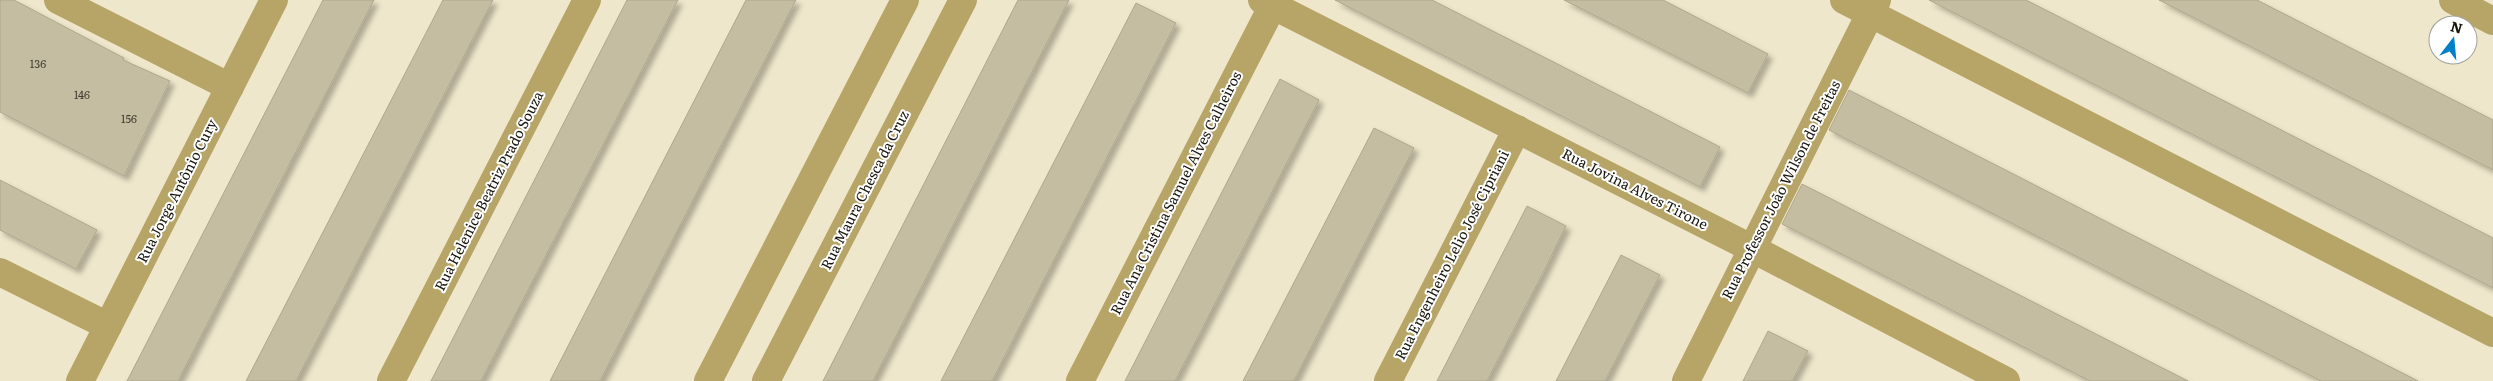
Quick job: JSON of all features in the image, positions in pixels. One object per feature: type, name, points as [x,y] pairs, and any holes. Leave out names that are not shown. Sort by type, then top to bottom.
[{"type":"street","points":[[58,0],[230,87]]},
{"type":"street","name":"Rua Jorge Antônio Cury","points":[[80,381],[274,0]]},
{"type":"street","name":"Rua Helenice Beatriz Prado Souza","points":[[391,381],[587,0]]},
{"type":"street","points":[[708,381],[905,0]]},
{"type":"street","name":"Rua Maura Chesca da Cruz","points":[[766,381],[963,0]]},
{"type":"street","points":[[1844,0],[1873,7],[2493,333]]},
{"type":"street","points":[[2453,0],[2493,21]]},
{"type":"street","name":"Rua Jovina Alves Tirone","points":[[1267,3],[1752,248],[2001,380]]},
{"type":"street","name":"Rua Ana Cristina Samuel Alves Calheiros","points":[[1080,381],[1267,3]]},
{"type":"street","name":"Rua Professor João Wilson de Freitas","points":[[1686,381],[1873,7]]},
{"type":"street","name":"Rua Engenheiro Lelio José Cipriani","points":[[1388,381],[1517,129]]},
{"type":"street","points":[[0,272],[108,326]]},
{"type":"building","points":[[0,0],[14,0],[124,58],[123,60],[170,81],[124,176],[0,112]]},
{"type":"building","points":[[323,0],[374,0],[178,381],[127,381]]},
{"type":"building","points":[[443,0],[493,0],[296,381],[246,381]]},
{"type":"building","points":[[627,0],[678,0],[481,381],[431,381]]},
{"type":"building","points":[[746,0],[796,0],[600,381],[550,381]]},
{"type":"building","points":[[1018,0],[1069,0],[873,381],[823,381]]},
{"type":"building","points":[[1335,0],[1432,0],[1720,147],[1700,187]]},
{"type":"building","points":[[1564,0],[1663,0],[1768,54],[1748,93]]},
{"type":"building","points":[[1929,0],[2026,0],[2493,238],[2493,288]]},
{"type":"building","points":[[2159,0],[2257,0],[2493,120],[2493,170]]},
{"type":"building","points":[[1136,3],[1176,23],[992,381],[941,381]]},
{"type":"building","points":[[1280,79],[1319,100],[1201,331],[1175,381],[1125,381]]},
{"type":"building","points":[[1849,90],[2418,381],[2321,381],[1829,130]]},
{"type":"building","points":[[1374,128],[1414,148],[1294,381],[1243,381]]},
{"type":"building","points":[[0,180],[97,230],[76,269],[0,230]]},
{"type":"building","points":[[1802,184],[2188,381],[2090,381],[1782,224]]},
{"type":"building","points":[[1527,206],[1566,226],[1543,273],[1487,381],[1437,381]]},
{"type":"building","points":[[1621,255],[1660,275],[1605,381],[1556,381]]},
{"type":"building","points":[[1768,331],[1808,351],[1792,381],[1743,381]]}]
